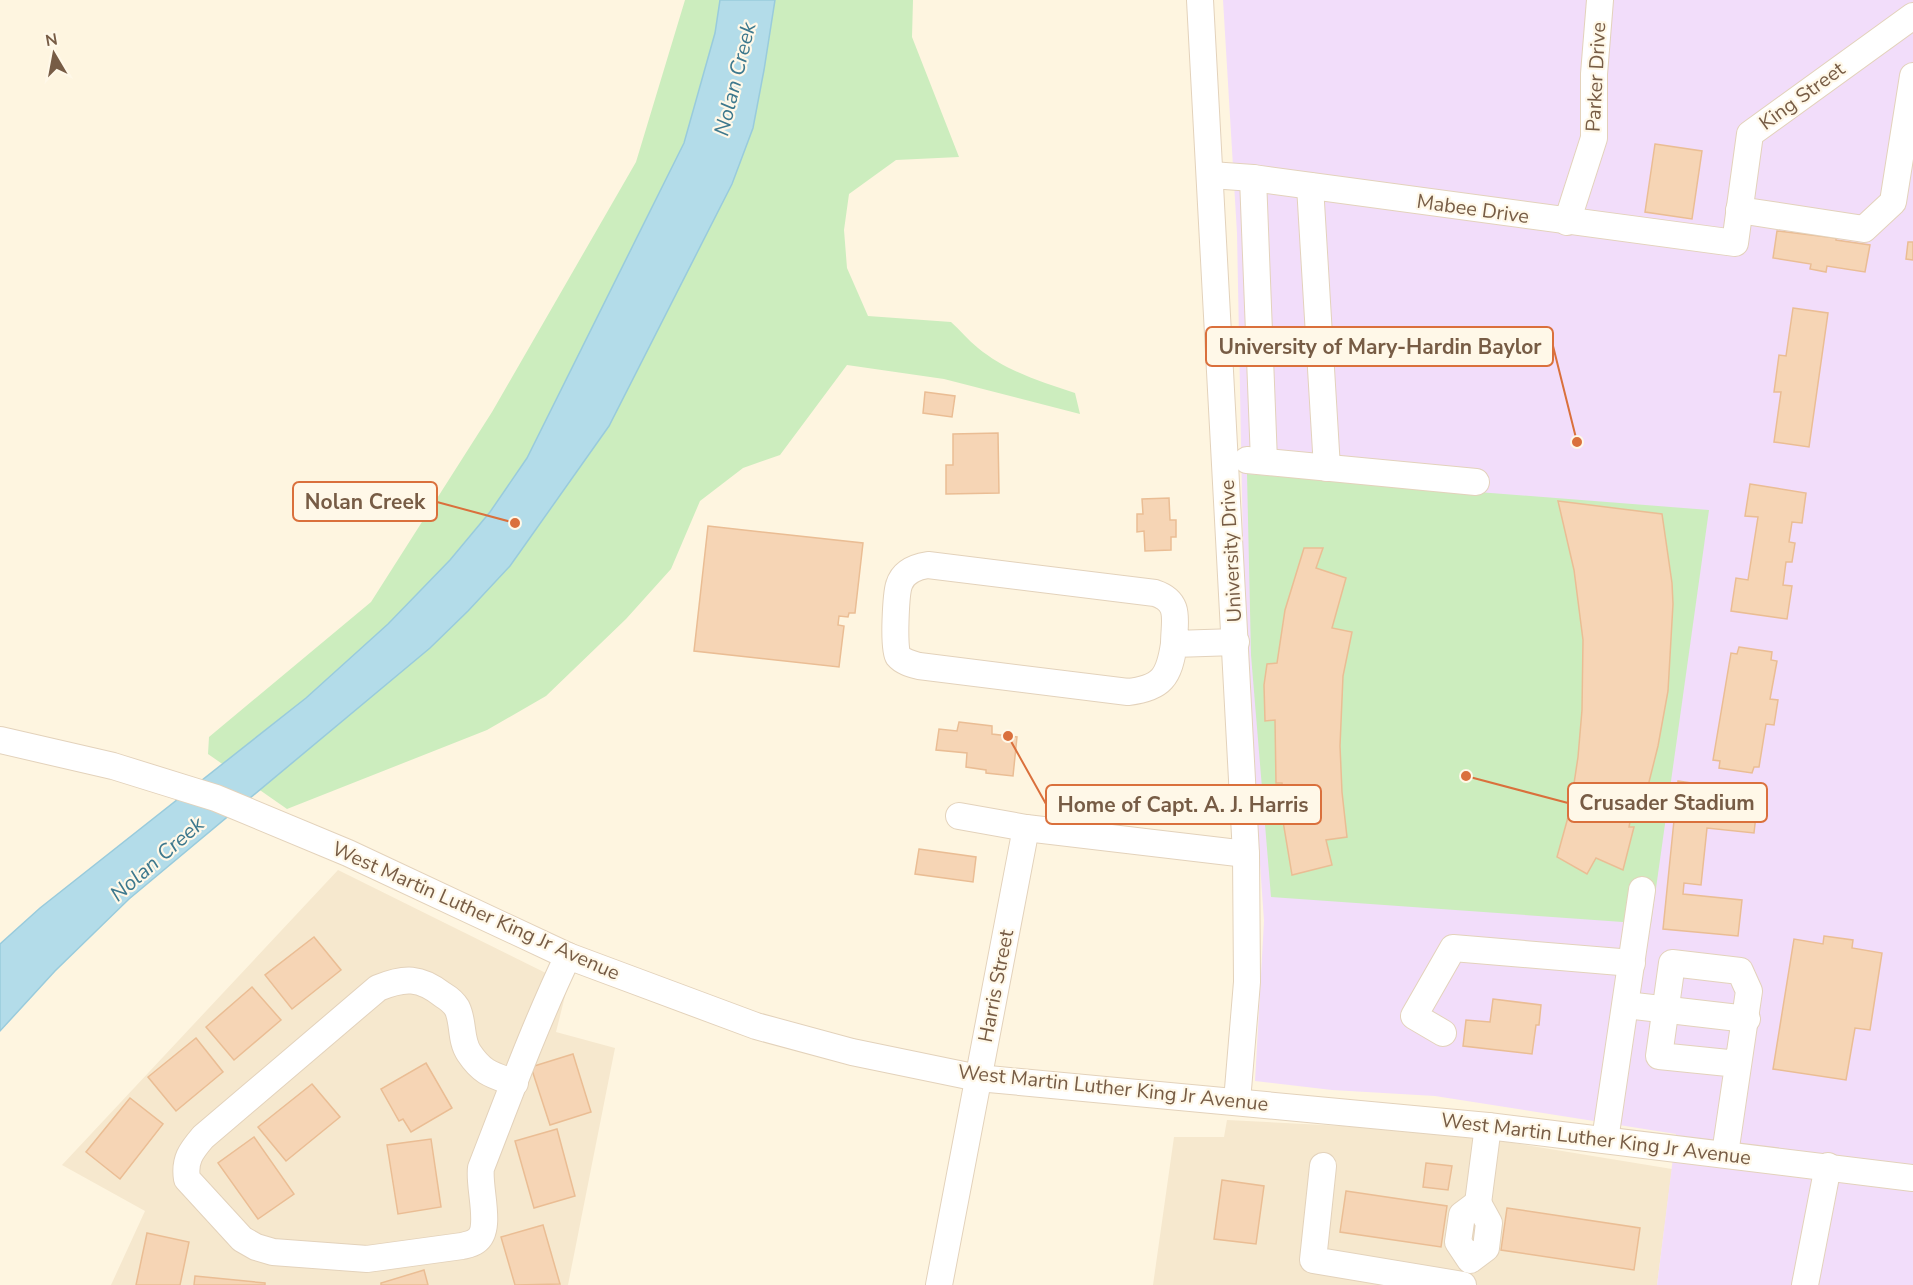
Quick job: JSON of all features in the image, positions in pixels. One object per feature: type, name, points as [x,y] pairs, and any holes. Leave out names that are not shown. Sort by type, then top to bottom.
[{"type":"street","name":"University Drive","points":[[1200,0],[1246,854],[1247,982],[1237,1101]]},
{"type":"street","name":"Parker Drive","points":[[1567,222],[1594,138],[1594,74],[1600,0]]},
{"type":"street","name":"King Street","points":[[1735,243],[1750,134],[1913,16]]},
{"type":"street","points":[[1739,210],[1864,229],[1893,202],[1913,76]]},
{"type":"street","name":"Mabee Drive","points":[[1211,175],[1253,178],[1735,243]]},
{"type":"street","points":[[1253,178],[1264,461]]},
{"type":"street","points":[[1310,186],[1327,468]]},
{"type":"street","points":[[1226,457],[1476,482]]},
{"type":"street","points":[[928,565],[1155,593],[1167,597],[1173,604],[1174,645],[1170,668],[1159,681],[1147,690],[1128,692],[919,666],[906,662],[897,655],[895,645],[899,585],[915,567],[928,565]]},
{"type":"street","points":[[1174,645],[1236,642]]},
{"type":"street","name":"West Martin Luther King Jr Avenue","points":[[4,740],[166,781],[216,798],[348,853],[568,956],[756,1026],[852,1052],[978,1078],[1488,1126],[1913,1178]]},
{"type":"street","points":[[959,816],[1026,828],[1246,854]]},
{"type":"street","name":"Harris Street","points":[[939,1285],[1026,828]]},
{"type":"street","points":[[1605,1140],[1642,890]]},
{"type":"street","points":[[1443,1032],[1414,1016],[1453,948],[1632,963]]},
{"type":"street","points":[[515,1083],[488,1074],[477,1064],[467,1051],[463,1040],[457,1008],[448,999],[432,986],[416,980],[396,981],[378,988],[203,1137],[190,1153],[185,1166],[187,1179],[242,1239],[256,1247],[273,1252],[367,1260],[462,1246],[475,1242],[482,1234],[485,1222],[479,1180],[481,1168],[515,1083],[526,1048],[568,956]]},
{"type":"street","points":[[1725,1154],[1747,1019],[1749,991],[1740,971],[1672,963],[1659,1056],[1738,1064]]},
{"type":"street","points":[[1626,1005],[1747,1019]]},
{"type":"street","points":[[1470,1273],[1458,1242],[1462,1215],[1478,1203],[1488,1126]]},
{"type":"street","points":[[1323,1166],[1312,1260],[1394,1279],[1463,1285]]},
{"type":"street","points":[[1805,1285],[1828,1167]]},
{"type":"shaded area","points":[[1223,0],[1913,0],[1913,1285],[1657,1285],[1676,1134],[1435,1096],[1332,1090],[1255,1081],[1264,921],[1245,651],[1237,233]]},
{"type":"shaded area","points":[[338,870],[568,984],[556,1032],[615,1048],[568,1285],[111,1285],[145,1211],[62,1165]]},
{"type":"shaded area","points":[[1227,1120],[1441,1131],[1672,1169],[1657,1285],[1153,1285],[1174,1137],[1224,1137]]},
{"type":"green space","points":[[685,0],[913,0],[912,37],[959,157],[896,160],[849,194],[844,230],[847,268],[868,316],[951,322],[978,348],[1000,363],[1037,380],[1075,393],[1080,414],[944,379],[847,365],[780,455],[743,468],[700,501],[671,569],[626,619],[546,696],[487,730],[287,809],[208,754],[209,737],[371,602],[492,412],[636,162]]},
{"type":"green space","points":[[1247,474],[1709,510],[1651,924],[1271,897],[1251,655]]},
{"type":"water","points":[[720,0],[775,0],[753,128],[732,184],[609,426],[510,566],[468,611],[430,648],[129,899],[55,971],[0,1031],[0,944],[40,908],[306,698],[388,624],[450,560],[490,512],[527,458],[684,143],[715,33]]},
{"type":"building","points":[[1655,144],[1702,151],[1692,219],[1645,212]]},
{"type":"building","points":[[1777,231],[1836,238],[1836,240],[1870,245],[1865,272],[1827,266],[1826,272],[1810,269],[1811,264],[1773,258]]},
{"type":"building","points":[[1908,242],[1913,242],[1913,260],[1906,259]]},
{"type":"building","points":[[1793,308],[1828,313],[1809,447],[1774,442],[1781,392],[1774,392],[1779,355],[1786,356]]},
{"type":"building","points":[[925,392],[955,396],[952,417],[923,413]]},
{"type":"building","points":[[998,433],[999,493],[946,494],[946,465],[953,465],[953,434]]},
{"type":"building","points":[[1750,484],[1806,493],[1802,523],[1792,522],[1789,542],[1795,543],[1792,562],[1786,562],[1783,585],[1792,586],[1787,619],[1731,611],[1736,578],[1748,580],[1758,517],[1745,516]]},
{"type":"building","points":[[1169,498],[1170,520],[1176,520],[1176,537],[1171,537],[1171,550],[1145,551],[1144,531],[1137,532],[1137,514],[1143,514],[1142,499]]},
{"type":"building","points":[[1558,501],[1662,514],[1673,604],[1668,691],[1645,798],[1635,795],[1629,827],[1634,827],[1623,870],[1596,858],[1587,874],[1557,857],[1570,810],[1578,757],[1582,710],[1583,640],[1574,570]]},
{"type":"building","points":[[708,526],[863,543],[855,613],[849,613],[848,617],[839,616],[838,625],[844,626],[839,667],[694,651]]},
{"type":"building","points":[[1304,548],[1323,548],[1316,568],[1346,578],[1332,628],[1352,632],[1343,676],[1340,746],[1347,837],[1326,840],[1332,865],[1292,875],[1282,815],[1285,813],[1282,783],[1276,783],[1275,720],[1265,721],[1264,685],[1267,664],[1277,663],[1285,610]]},
{"type":"building","points":[[1739,647],[1772,652],[1771,660],[1777,661],[1770,699],[1778,700],[1774,725],[1766,724],[1759,767],[1754,767],[1752,773],[1719,768],[1720,761],[1713,760],[1731,653],[1737,654]]},
{"type":"building","points":[[959,722],[992,726],[992,734],[1017,737],[1013,776],[986,773],[986,770],[966,767],[967,753],[936,750],[939,729],[957,731]]},
{"type":"building","points":[[1678,781],[1698,784],[1698,791],[1758,797],[1754,833],[1707,828],[1701,885],[1684,883],[1683,894],[1742,900],[1738,936],[1663,929]]},
{"type":"building","points":[[919,849],[976,857],[973,882],[915,874]]},
{"type":"building","points":[[1824,936],[1853,940],[1852,948],[1882,953],[1870,1030],[1855,1028],[1846,1080],[1773,1069],[1794,939],[1823,944]]},
{"type":"building","points":[[314,937],[341,970],[292,1009],[265,975]]},
{"type":"building","points":[[252,987],[281,1020],[234,1060],[206,1027]]},
{"type":"building","points":[[1493,999],[1541,1005],[1532,1054],[1463,1046],[1466,1020],[1490,1022]]},
{"type":"building","points":[[196,1038],[223,1072],[176,1111],[148,1077]]},
{"type":"building","points":[[573,1054],[591,1112],[550,1125],[531,1067]]},
{"type":"building","points":[[426,1063],[452,1108],[411,1132],[403,1119],[399,1121],[381,1089]]},
{"type":"building","points":[[312,1084],[340,1117],[286,1161],[258,1127]]},
{"type":"building","points":[[130,1098],[163,1124],[120,1179],[86,1152]]},
{"type":"building","points":[[557,1129],[575,1196],[534,1208],[515,1141]]},
{"type":"building","points":[[254,1137],[294,1194],[258,1219],[218,1163]]},
{"type":"building","points":[[431,1139],[441,1207],[398,1214],[387,1145]]},
{"type":"building","points":[[1426,1163],[1452,1166],[1448,1190],[1423,1187]]},
{"type":"building","points":[[1222,1180],[1264,1186],[1256,1244],[1214,1239]]},
{"type":"building","points":[[1346,1191],[1447,1206],[1441,1247],[1340,1232]]},
{"type":"building","points":[[1507,1208],[1640,1228],[1634,1270],[1501,1250]]},
{"type":"building","points":[[543,1225],[560,1284],[515,1285],[501,1237]]},
{"type":"building","points":[[147,1233],[189,1242],[180,1285],[136,1285]]},
{"type":"building","points":[[424,1270],[428,1285],[381,1285],[381,1283]]},
{"type":"building","points":[[195,1276],[265,1283],[265,1285],[194,1285]]},
{"type":"place","name":"University of Mary-Hardin Baylor","points":[[1577,442]]},
{"type":"place","name":"Nolan Creek","points":[[515,523]]},
{"type":"place","name":"Home of Capt. A. J. Harris","points":[[1008,736]]},
{"type":"place","name":"Crusader Stadium","points":[[1466,776]]}]
